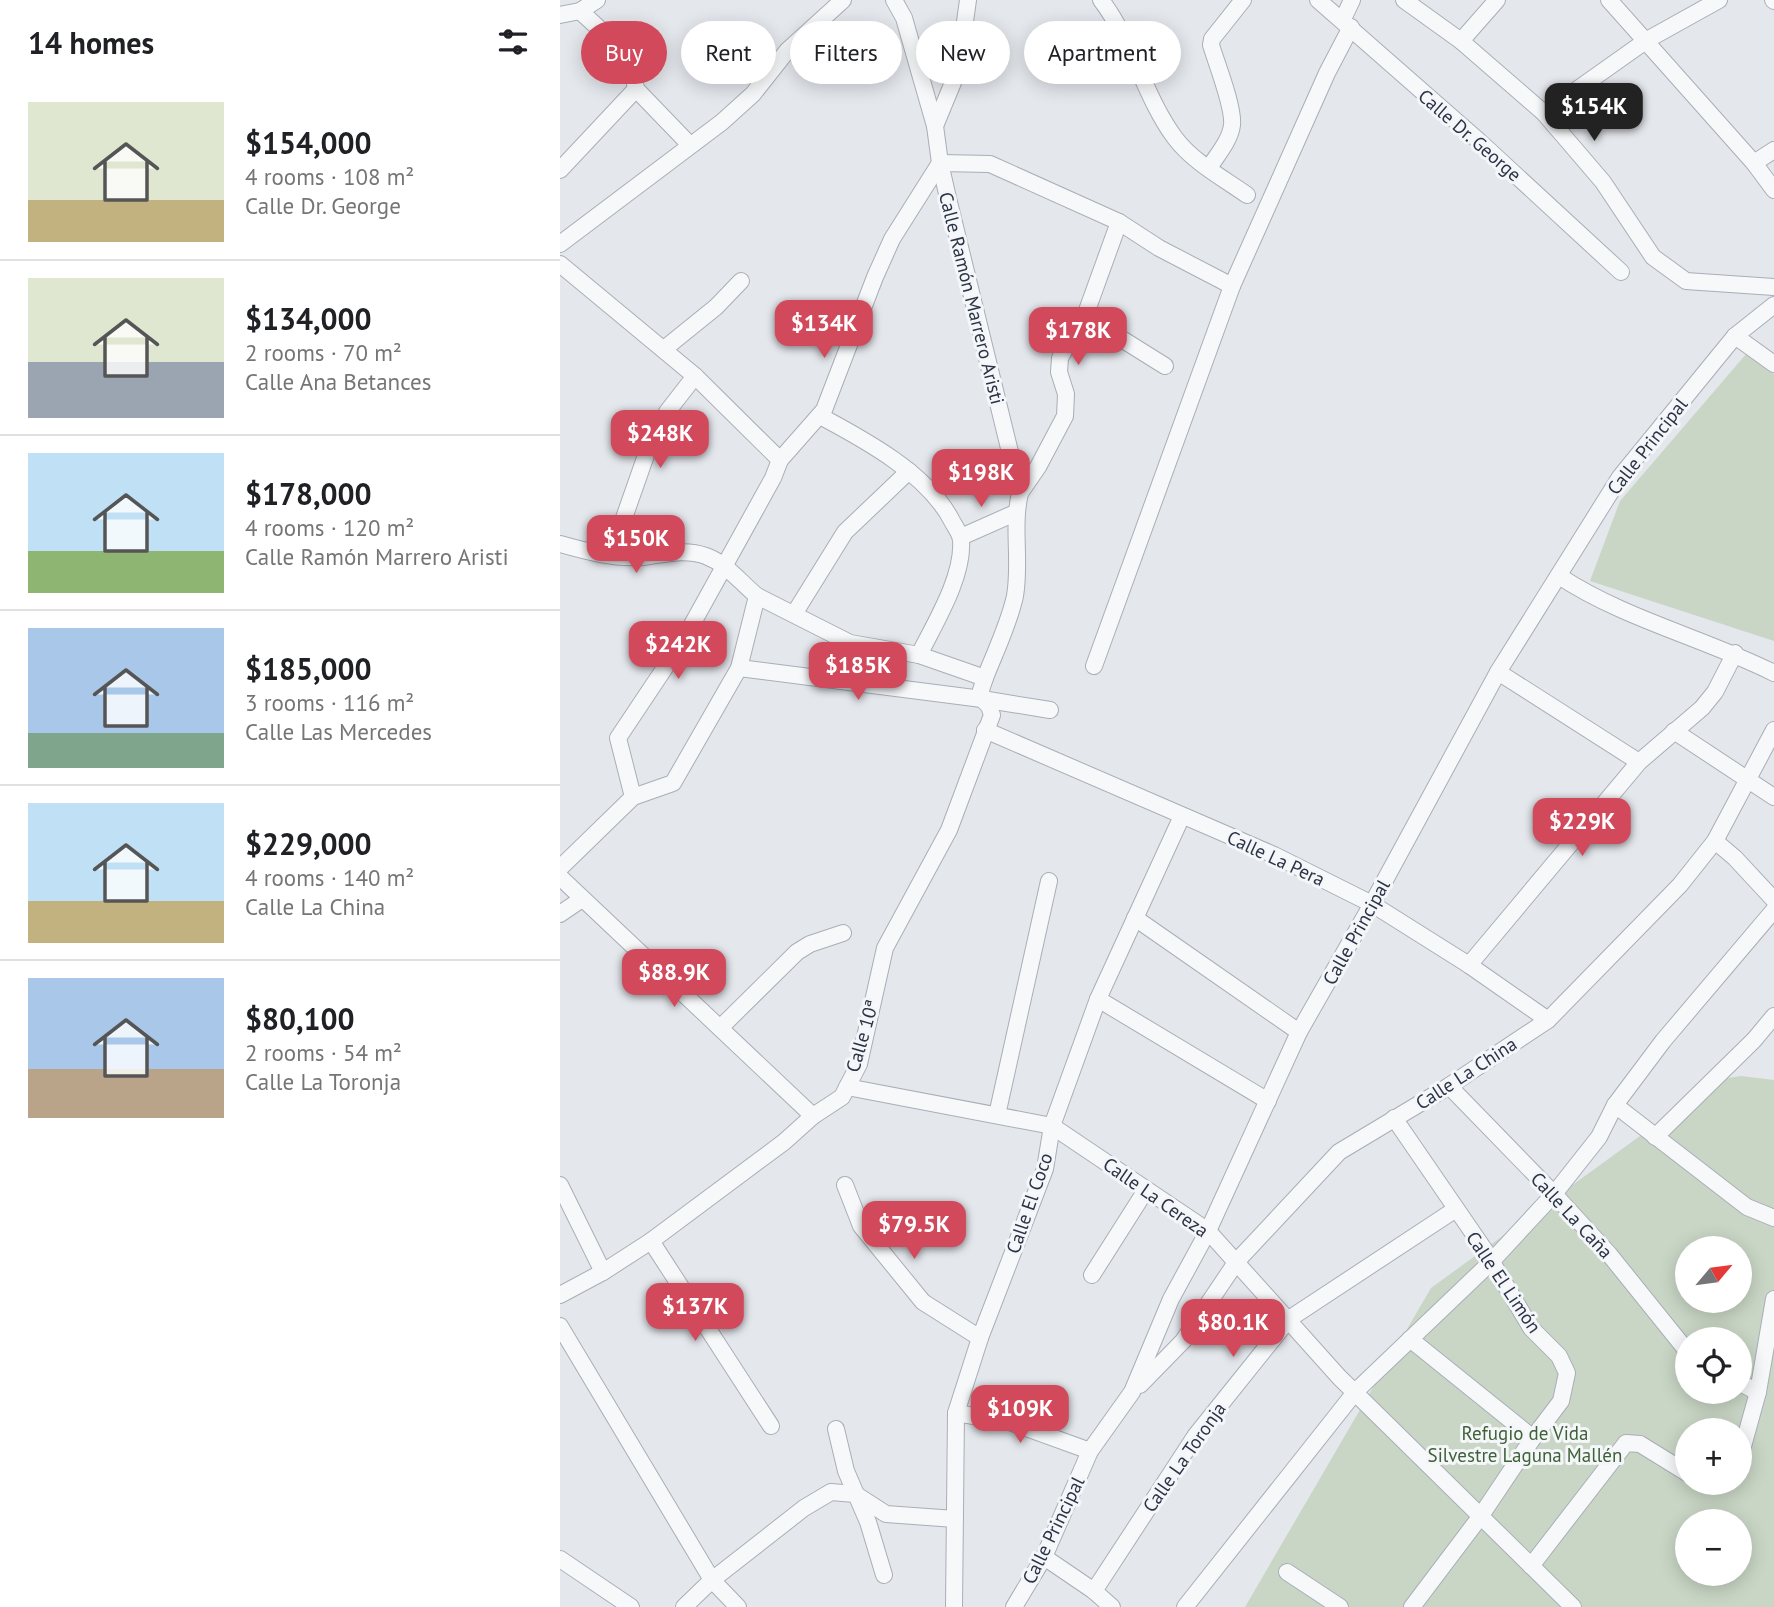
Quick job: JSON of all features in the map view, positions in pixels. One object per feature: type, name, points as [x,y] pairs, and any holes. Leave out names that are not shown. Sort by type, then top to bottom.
[{"type":"street","points":[[560,15],[580,11],[597,0]]},
{"type":"street","points":[[560,244],[722,122],[753,94],[787,51],[844,0]]},
{"type":"street","name":"Calle Ramón Marrero Aristi","points":[[894,0],[904,18],[935,126],[940,163],[1020,493],[1015,513],[1015,597],[981,690],[982,699]]},
{"type":"street","points":[[935,126],[956,70],[968,0]]},
{"type":"street","points":[[1101,0],[1116,20],[1175,138],[1189,153],[1247,195]]},
{"type":"street","points":[[1209,168],[1232,126],[1212,39],[1242,0]]},
{"type":"street","name":"Calle Dr. George","points":[[1318,0],[1480,142],[1621,272]]},
{"type":"street","points":[[1094,666],[1233,286],[1327,73],[1347,23],[1352,0]]},
{"type":"street","points":[[1404,0],[1461,41],[1544,113],[1603,182],[1653,257],[1686,281],[1774,286]]},
{"type":"street","points":[[1461,41],[1497,0]]},
{"type":"street","points":[[1609,0],[1754,163],[1774,190]]},
{"type":"street","points":[[1544,113],[1647,40],[1719,0]]},
{"type":"street","points":[[580,11],[604,33],[625,58],[633,73],[635,89],[690,145]]},
{"type":"street","points":[[560,170],[635,89]]},
{"type":"street","points":[[1754,163],[1774,150]]},
{"type":"street","points":[[633,797],[618,738],[684,639],[773,478],[779,460],[824,410],[892,239],[940,163],[990,164],[1119,222],[1159,248],[1233,286]]},
{"type":"street","points":[[1020,493],[1038,467],[1065,416],[1066,394],[1059,372],[1060,358],[1085,316],[1119,222]]},
{"type":"street","points":[[560,264],[695,376],[779,460]]},
{"type":"street","points":[[664,349],[716,307],[741,281]]},
{"type":"street","name":"Calle Principal","points":[[1014,1607],[1044,1557],[1090,1451],[1132,1392],[1171,1299],[1208,1231],[1299,1032],[1498,672],[1620,477],[1735,336],[1774,305]]},
{"type":"street","points":[[1085,316],[1165,366]]},
{"type":"street","points":[[1735,336],[1774,364]]},
{"type":"street","points":[[611,555],[651,441],[667,412],[695,376]]},
{"type":"street","points":[[820,416],[857,436],[909,471],[945,507],[961,537],[960,558],[952,584],[919,654]]},
{"type":"street","points":[[794,614],[845,532],[909,471]]},
{"type":"street","points":[[961,537],[1015,513]]},
{"type":"street","points":[[560,544],[611,555],[640,557],[683,552],[705,556],[725,566],[757,596],[850,643],[919,654],[985,678]]},
{"type":"street","points":[[1559,576],[1588,595],[1735,653],[1774,673]]},
{"type":"street","points":[[560,868],[633,797],[673,783],[739,668],[757,596]]},
{"type":"street","points":[[1469,965],[1639,762],[1702,708],[1715,692],[1735,653]]},
{"type":"street","points":[[739,668],[1050,710]]},
{"type":"street","points":[[1498,672],[1639,762]]},
{"type":"street","name":"Calle 10ª","points":[[560,1295],[603,1272],[651,1241],[784,1142],[813,1116],[842,1097],[859,1064],[885,948],[949,830],[992,715],[989,706],[982,699]]},
{"type":"street","name":"Calle La Pera","points":[[985,730],[1274,855],[1372,904],[1469,965],[1548,1020]]},
{"type":"street","name":"Calle La China","points":[[1132,1392],[1183,1341],[1237,1261],[1339,1152],[1449,1086],[1548,1020],[1680,885],[1715,841],[1774,730]]},
{"type":"street","points":[[1674,731],[1774,797]]},
{"type":"street","name":"Calle El Coco","points":[[954,1607],[956,1413],[979,1338],[1045,1169],[1052,1126],[1098,999],[1182,816]]},
{"type":"street","points":[[1715,841],[1735,858],[1774,900]]},
{"type":"street","points":[[560,877],[813,1116]]},
{"type":"street","points":[[997,1115],[1049,881]]},
{"type":"street","points":[[560,914],[582,899]]},
{"type":"street","points":[[1185,1607],[1356,1391],[1490,1263],[1554,1194],[1599,1137],[1615,1105],[1663,1041],[1774,910]]},
{"type":"street","points":[[1135,918],[1299,1032]]},
{"type":"street","points":[[720,1028],[797,952],[810,944],[843,933]]},
{"type":"street","points":[[1098,999],[1268,1101]]},
{"type":"street","points":[[1655,1137],[1754,1040],[1774,1016]]},
{"type":"street","name":"Calle La Caña","points":[[1449,1086],[1609,1254],[1675,1335]]},
{"type":"street","name":"Calle La Cereza","points":[[847,1087],[1052,1126],[1208,1231],[1339,1377],[1573,1607]]},
{"type":"street","points":[[1615,1105],[1747,1207],[1774,1218]]},
{"type":"street","name":"Calle El Limón","points":[[1394,1118],[1486,1252],[1490,1263],[1509,1289],[1531,1328],[1559,1356],[1567,1373],[1561,1401],[1480,1517],[1412,1607]]},
{"type":"street","points":[[560,1185],[603,1272]]},
{"type":"street","points":[[845,1185],[861,1226],[923,1302],[979,1338]]},
{"type":"street","points":[[1093,1275],[1146,1190]]},
{"type":"street","name":"Calle La Toronja","points":[[1094,1591],[1196,1435],[1289,1319],[1456,1209]]},
{"type":"street","points":[[651,1241],[771,1426]]},
{"type":"street","points":[[1751,1418],[1774,1299]]},
{"type":"street","points":[[560,1326],[712,1580],[738,1607]]},
{"type":"street","points":[[1410,1339],[1533,1438]]},
{"type":"street","points":[[1752,1389],[1758,1392]]},
{"type":"street","points":[[956,1413],[1010,1422],[1090,1451]]},
{"type":"street","points":[[836,1429],[846,1471],[868,1522],[884,1575]]},
{"type":"street","points":[[1531,1566],[1626,1443],[1640,1444],[1675,1466]]},
{"type":"street","points":[[684,1607],[712,1580],[804,1508],[831,1492],[855,1494],[886,1514],[955,1519]]},
{"type":"street","points":[[1044,1557],[1094,1591],[1112,1607]]},
{"type":"street","points":[[560,1559],[631,1607]]},
{"type":"street","points":[[1287,1572],[1340,1607]]},
{"type":"green space","points":[[1747,353],[1774,374],[1774,641],[1590,581],[1620,501]]},
{"type":"green space","name":"Refugio de Vida Silvestre Laguna Mallén","points":[[1741,1076],[1774,1080],[1774,1607],[1245,1607],[1431,1288],[1706,1088],[1728,1078]]}]
